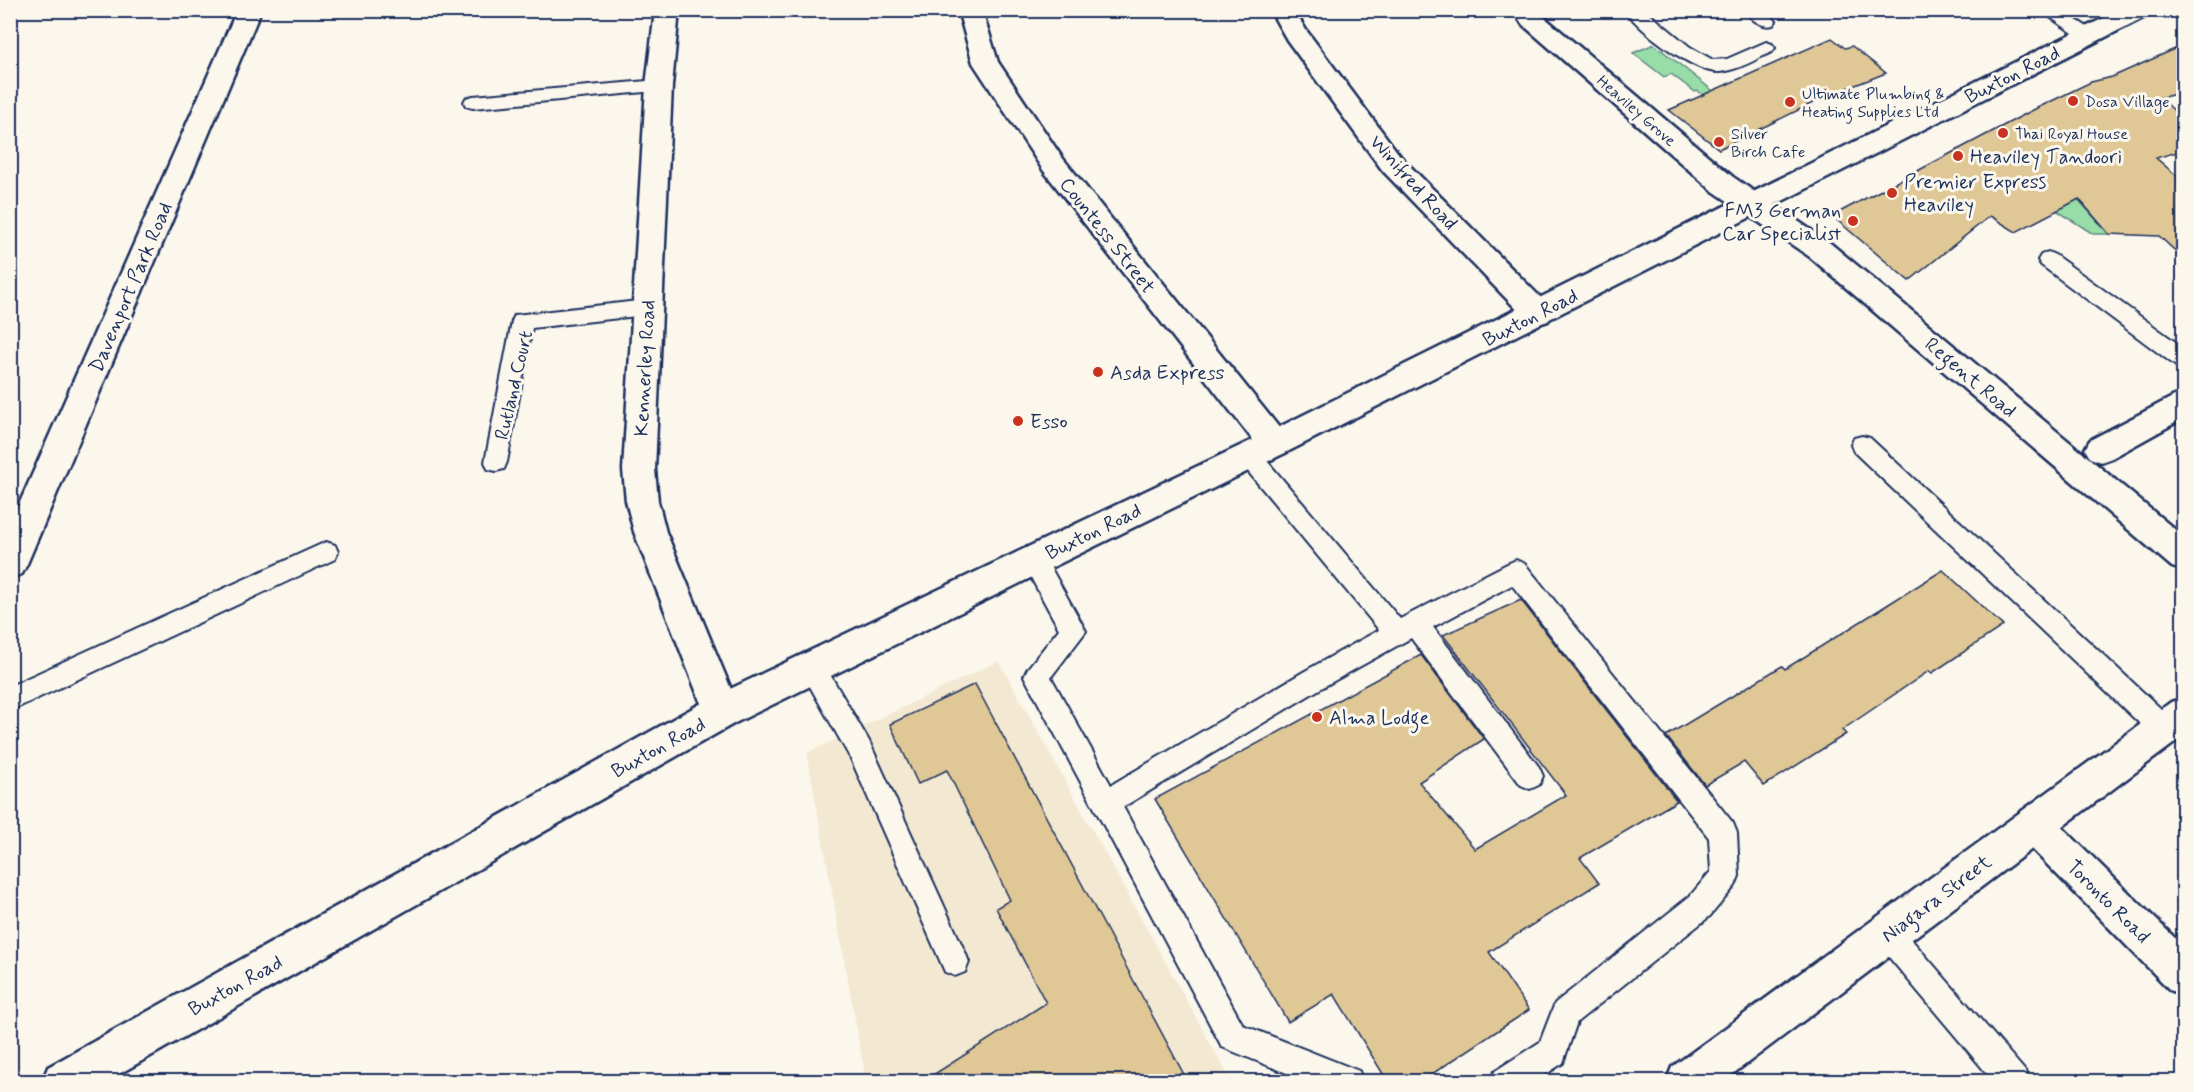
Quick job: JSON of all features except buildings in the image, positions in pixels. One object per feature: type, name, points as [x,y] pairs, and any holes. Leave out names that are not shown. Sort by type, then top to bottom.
[{"type":"main road","name":"Davenport Park Road","points":[[10,564],[249,10]]},
{"type":"main road","name":"Kennerley Road","points":[[666,10],[659,86],[639,470],[642,501],[650,532],[722,711]]},
{"type":"main road","name":"Countess Street","points":[[970,10],[986,63],[1052,163],[1261,450]]},
{"type":"main road","name":"Winifred Road","points":[[1282,10],[1303,43],[1392,164],[1538,313]]},
{"type":"main road","name":"Heaviley Grove","points":[[1535,10],[1531,19],[1715,177],[1754,204]]},
{"type":"main road","name":"Buxton Road","points":[[63,1082],[722,711],[1261,450],[2140,10]]},
{"type":"main road","name":"Regent Road","points":[[1754,204],[1820,250],[2184,557]]},
{"type":"main road","points":[[2101,449],[2184,403]]},
{"type":"main road","name":"Niagara Street","points":[[1687,1082],[2174,722]]},
{"type":"main road","name":"Toronto Road","points":[[2034,825],[2184,976]]},
{"type":"lane","points":[[1633,10],[1697,61],[1713,66],[1726,64],[1766,48]]},
{"type":"lane","points":[[2048,10],[2089,36]]},
{"type":"lane","points":[[473,102],[659,86]]},
{"type":"lane","points":[[2048,260],[2184,360]]},
{"type":"lane","name":"Rutland Court","points":[[496,462],[523,321],[647,308]]},
{"type":"lane","points":[[1862,445],[2174,722]]},
{"type":"lane","points":[[1261,450],[1530,776]]},
{"type":"lane","points":[[10,699],[326,552]]},
{"type":"lane","points":[[1033,560],[1073,631],[1038,676],[1233,1036],[1348,1082]]},
{"type":"lane","points":[[1107,802],[1314,679],[1516,571],[1723,833],[1725,876],[1700,906],[1565,1013],[1552,1052],[1506,1082]]},
{"type":"lane","points":[[812,667],[860,750],[955,962]]},
{"type":"lane","points":[[1888,934],[2014,1082]]},
{"type":"shaded area","points":[[999,661],[1231,1081],[866,1081],[807,753]]},
{"type":"green space","points":[[1654,44],[1727,102],[1717,107],[1698,91],[1695,92],[1671,74],[1664,77],[1633,53]]},
{"type":"green space","points":[[2060,179],[2109,234],[2093,234],[2039,199]]},
{"type":"place","name":"Dosa Village","points":[[2073,101]]},
{"type":"place","name":"Ultimate Plumbing & Heating Supplies Ltd","points":[[1790,102]]},
{"type":"place","name":"Thai Royal House","points":[[2003,133]]},
{"type":"place","name":"Silver Birch Cafe","points":[[1719,142]]},
{"type":"place","name":"Heaviley Tandoori","points":[[1958,156]]},
{"type":"place","name":"Premier Express Heaviley","points":[[1892,193]]},
{"type":"place","name":"FM3 German Car Specialist","points":[[1853,221]]},
{"type":"place","name":"Asda Express","points":[[1098,372]]},
{"type":"place","name":"Esso","points":[[1018,421]]},
{"type":"place","name":"Alma Lodge","points":[[1317,717]]}]
